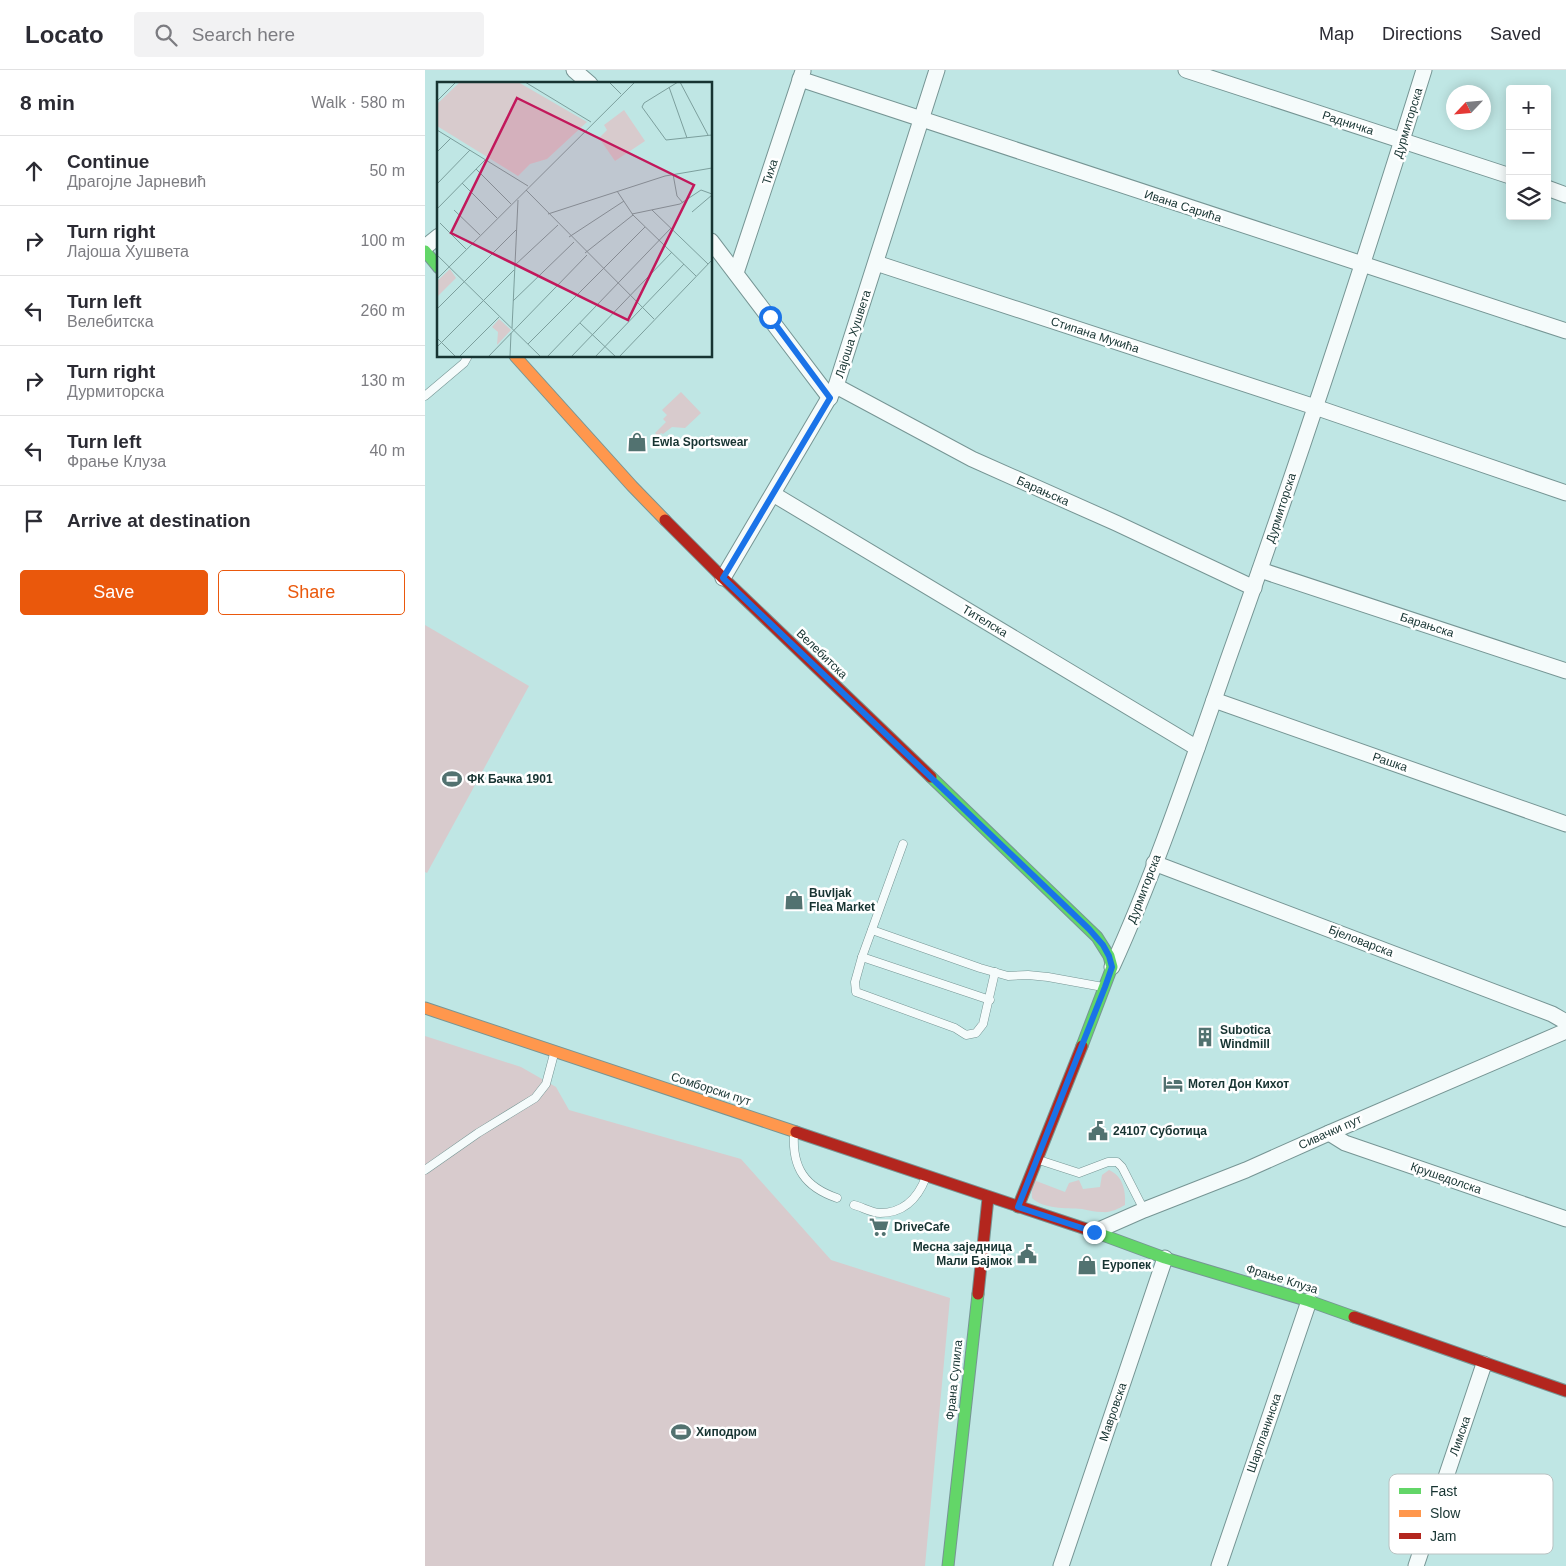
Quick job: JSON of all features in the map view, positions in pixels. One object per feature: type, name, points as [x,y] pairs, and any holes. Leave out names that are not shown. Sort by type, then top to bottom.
[{"type":"street","points":[[574,70],[588,82]]},
{"type":"street","name":"Лајоша Хушвета","points":[[723,578],[833,392],[937,70]]},
{"type":"street","name":"Радничка","points":[[1186,70],[1507,175]]},
{"type":"street","name":"Дурмиторска","points":[[1018,1207],[1112,967],[1124,941],[1197,748],[1254,588],[1363,265],[1424,70]]},
{"type":"street","name":"Ивана Сарића","points":[[801,75],[921,120],[1566,331]]},
{"type":"street","name":"Тиха","points":[[736,273],[801,75]]},
{"type":"street","points":[[1551,189],[1566,194]]},
{"type":"street","points":[[425,247],[437,238]]},
{"type":"street","points":[[713,244],[833,392]]},
{"type":"street","points":[[425,251],[437,266]]},
{"type":"street","name":"Стипана Мукића","points":[[875,263],[1315,407],[1566,493]]},
{"type":"street","name":"Велебитска","points":[[517,358],[632,486],[723,578],[1078,918],[1103,945],[1112,967]]},
{"type":"street","name":"Барањска","points":[[833,392],[972,459],[1116,523],[1254,588]]},
{"type":"street","name":"Тителска","points":[[773,494],[1197,748]]},
{"type":"street","name":"Барањска","points":[[1260,570],[1566,671]]},
{"type":"street","name":"Рашка","points":[[1214,700],[1566,824]]},
{"type":"street","name":"Бјеловарска","points":[[1154,863],[1537,1008],[1566,1022]]},
{"type":"street","points":[[1103,945],[1124,941]]},
{"type":"street","name":"Сомборски пут","points":[[425,1008],[988,1198]]},
{"type":"street","name":"Сивачки пут","points":[[1094,1232],[1246,1170],[1566,1031]]},
{"type":"street","name":"Крушедолска","points":[[1329,1133],[1345,1143],[1566,1219]]},
{"type":"street","name":"Фрање Клуза","points":[[988,1198],[1094,1232],[1165,1258],[1309,1301],[1484,1364],[1566,1391]]},
{"type":"street","name":"Франа Супила","points":[[948,1566],[988,1198]]},
{"type":"street","name":"Мавровска","points":[[1061,1566],[1165,1258]]},
{"type":"street","name":"Шарпланинска","points":[[1219,1566],[1309,1301]]},
{"type":"street","name":"Лимска","points":[[1447,1474],[1484,1364]]},
{"type":"street","name":"Лимска","points":[[1416,1566],[1420,1554]]},
{"type":"lane","points":[[425,396],[452,374],[466,358]]},
{"type":"lane","points":[[903,844],[862,957],[855,982],[855,992],[955,1028],[967,1035],[976,1033],[983,1024],[995,972]]},
{"type":"lane","points":[[872,930],[1008,976],[1048,977],[1105,987]]},
{"type":"lane","points":[[862,957],[989,1000]]},
{"type":"lane","points":[[425,1170],[477,1133],[535,1098],[546,1084],[555,1052]]},
{"type":"lane","points":[[794,1132],[793,1149],[798,1168],[809,1184],[837,1198]]},
{"type":"lane","points":[[1036,1158],[1079,1174],[1108,1162],[1117,1162],[1122,1167],[1144,1210]]},
{"type":"lane","points":[[854,1204],[879,1213],[907,1206],[921,1189],[926,1176]]},
{"type":"shaded area","points":[[681,392],[701,413],[685,428],[672,427],[658,436],[655,433],[666,422],[663,419],[667,415],[662,410]]},
{"type":"shaded area","name":"ФК Бачка 1901","points":[[425,625],[529,686],[427,873],[425,872]]},
{"type":"shaded area","name":"Хиподром","points":[[425,1036],[521,1067],[556,1087],[569,1110],[741,1159],[831,1260],[950,1298],[925,1566],[425,1566]]},
{"type":"shaded area","points":[[1109,1170],[1118,1176],[1123,1184],[1125,1194],[1125,1205],[1114,1210],[1099,1212],[1055,1207],[1042,1204],[1032,1198],[1031,1179],[1065,1192],[1069,1183],[1079,1180],[1083,1189],[1100,1187],[1102,1175]]},
{"type":"traffic: fast","points":[[425,251],[437,266]]},
{"type":"traffic: fast","points":[[931,777],[1097,937],[1109,956],[1112,967],[1082,1046]]},
{"type":"traffic: fast","points":[[1089,1230],[1165,1258],[1309,1301],[1354,1317]]},
{"type":"traffic: fast","points":[[948,1566],[978,1294]]},
{"type":"traffic: slow","points":[[517,358],[665,520]]},
{"type":"traffic: slow","points":[[425,1008],[796,1132]]},
{"type":"traffic: jam","points":[[665,520],[931,777]]},
{"type":"traffic: jam","points":[[1018,1207],[1082,1046]]},
{"type":"traffic: jam","points":[[796,1132],[1089,1230]]},
{"type":"traffic: jam","points":[[978,1294],[988,1198]]},
{"type":"traffic: jam","points":[[1354,1317],[1566,1391]]},
{"type":"place","name":"Ewla Sportswear","points":[[637,442]]},
{"type":"place","name":"ФК Бачка 1901","points":[[452,779]]},
{"type":"place","name":"Buvljak Flea Market","points":[[794,900]]},
{"type":"place","name":"Subotica Windmill","points":[[1205,1037]]},
{"type":"place","name":"Мотел Дон Кихот","points":[[1173,1084]]},
{"type":"place","name":"24107 Суботица","points":[[1098,1131]]},
{"type":"place","name":"DriveCafe","points":[[879,1227]]},
{"type":"place","name":"Месна заједница Мали Бајмок","points":[[1027,1254]]},
{"type":"place","name":"Еуропек","points":[[1087,1265]]},
{"type":"place","name":"Хиподром","points":[[681,1432]]},
{"type":"route","points":[[770,317],[830,398],[723,578],[1089,929],[1107,951],[1112,967],[1018,1207],[1094,1232]]}]
